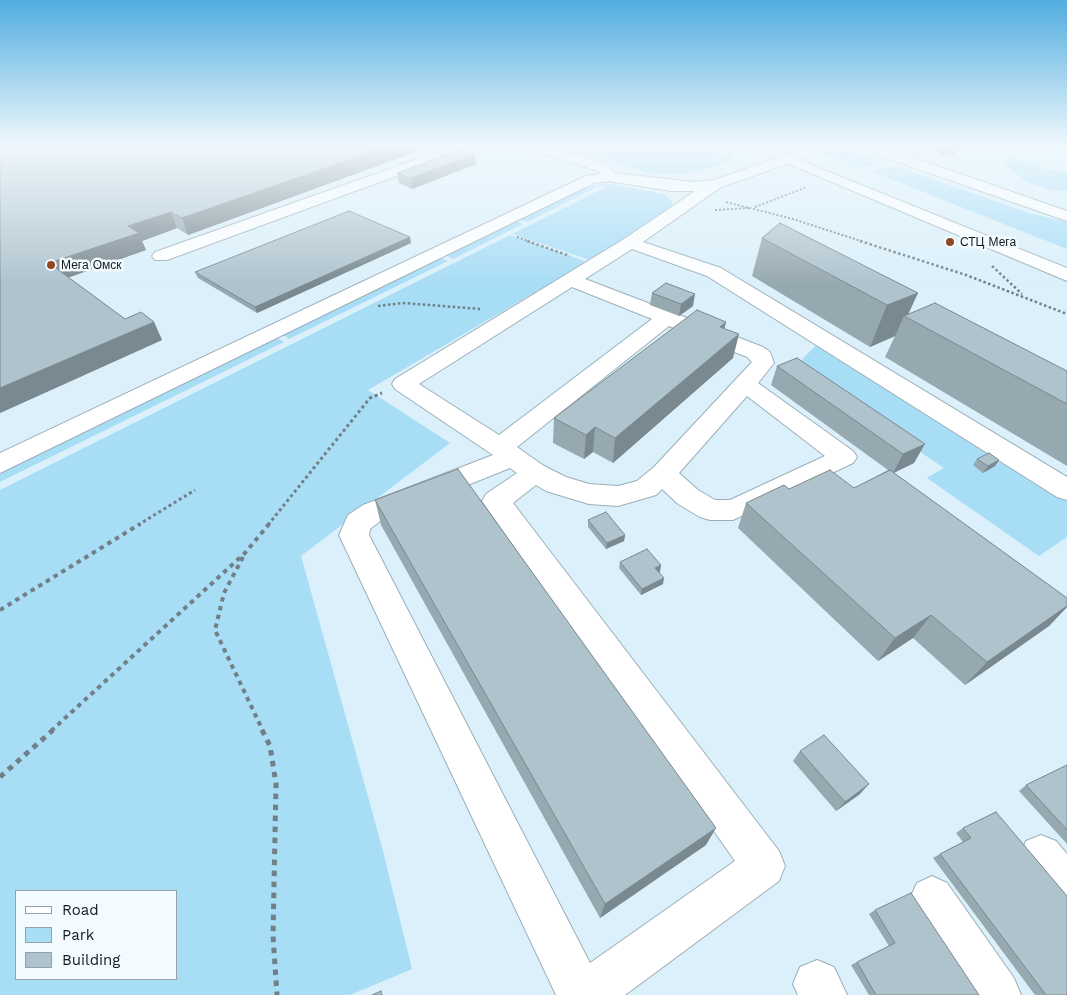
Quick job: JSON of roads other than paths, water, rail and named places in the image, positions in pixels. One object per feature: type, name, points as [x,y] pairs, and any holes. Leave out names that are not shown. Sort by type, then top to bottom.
[{"type":"main road","points":[[161,256],[339,191]]},
{"type":"main road","points":[[0,464],[565,191]]},
{"type":"main road","points":[[570,280],[668,317],[755,352],[762,357],[763,364],[664,474],[646,488],[618,496],[589,494],[556,484],[515,459],[403,384],[594,265],[630,243],[705,191]]},
{"type":"main road","points":[[875,191],[1067,275]]},
{"type":"main road","points":[[996,191],[1067,216]]},
{"type":"main road","points":[[630,243],[714,272],[1067,490]]},
{"type":"main road","points":[[581,995],[354,535],[358,523],[373,512],[515,459],[668,317]]},
{"type":"main road","points":[[664,474],[688,497],[710,510],[733,510],[844,457],[745,384]]},
{"type":"main road","points":[[515,459],[496,501],[764,866],[586,995]]},
{"type":"main road","points":[[1041,856],[1067,887]]},
{"type":"main road","points":[[932,898],[997,995]]},
{"type":"place","name":"СТЦ Мега","points":[[950,242]]},
{"type":"place","name":"Мега Омск","points":[[51,265]]}]
